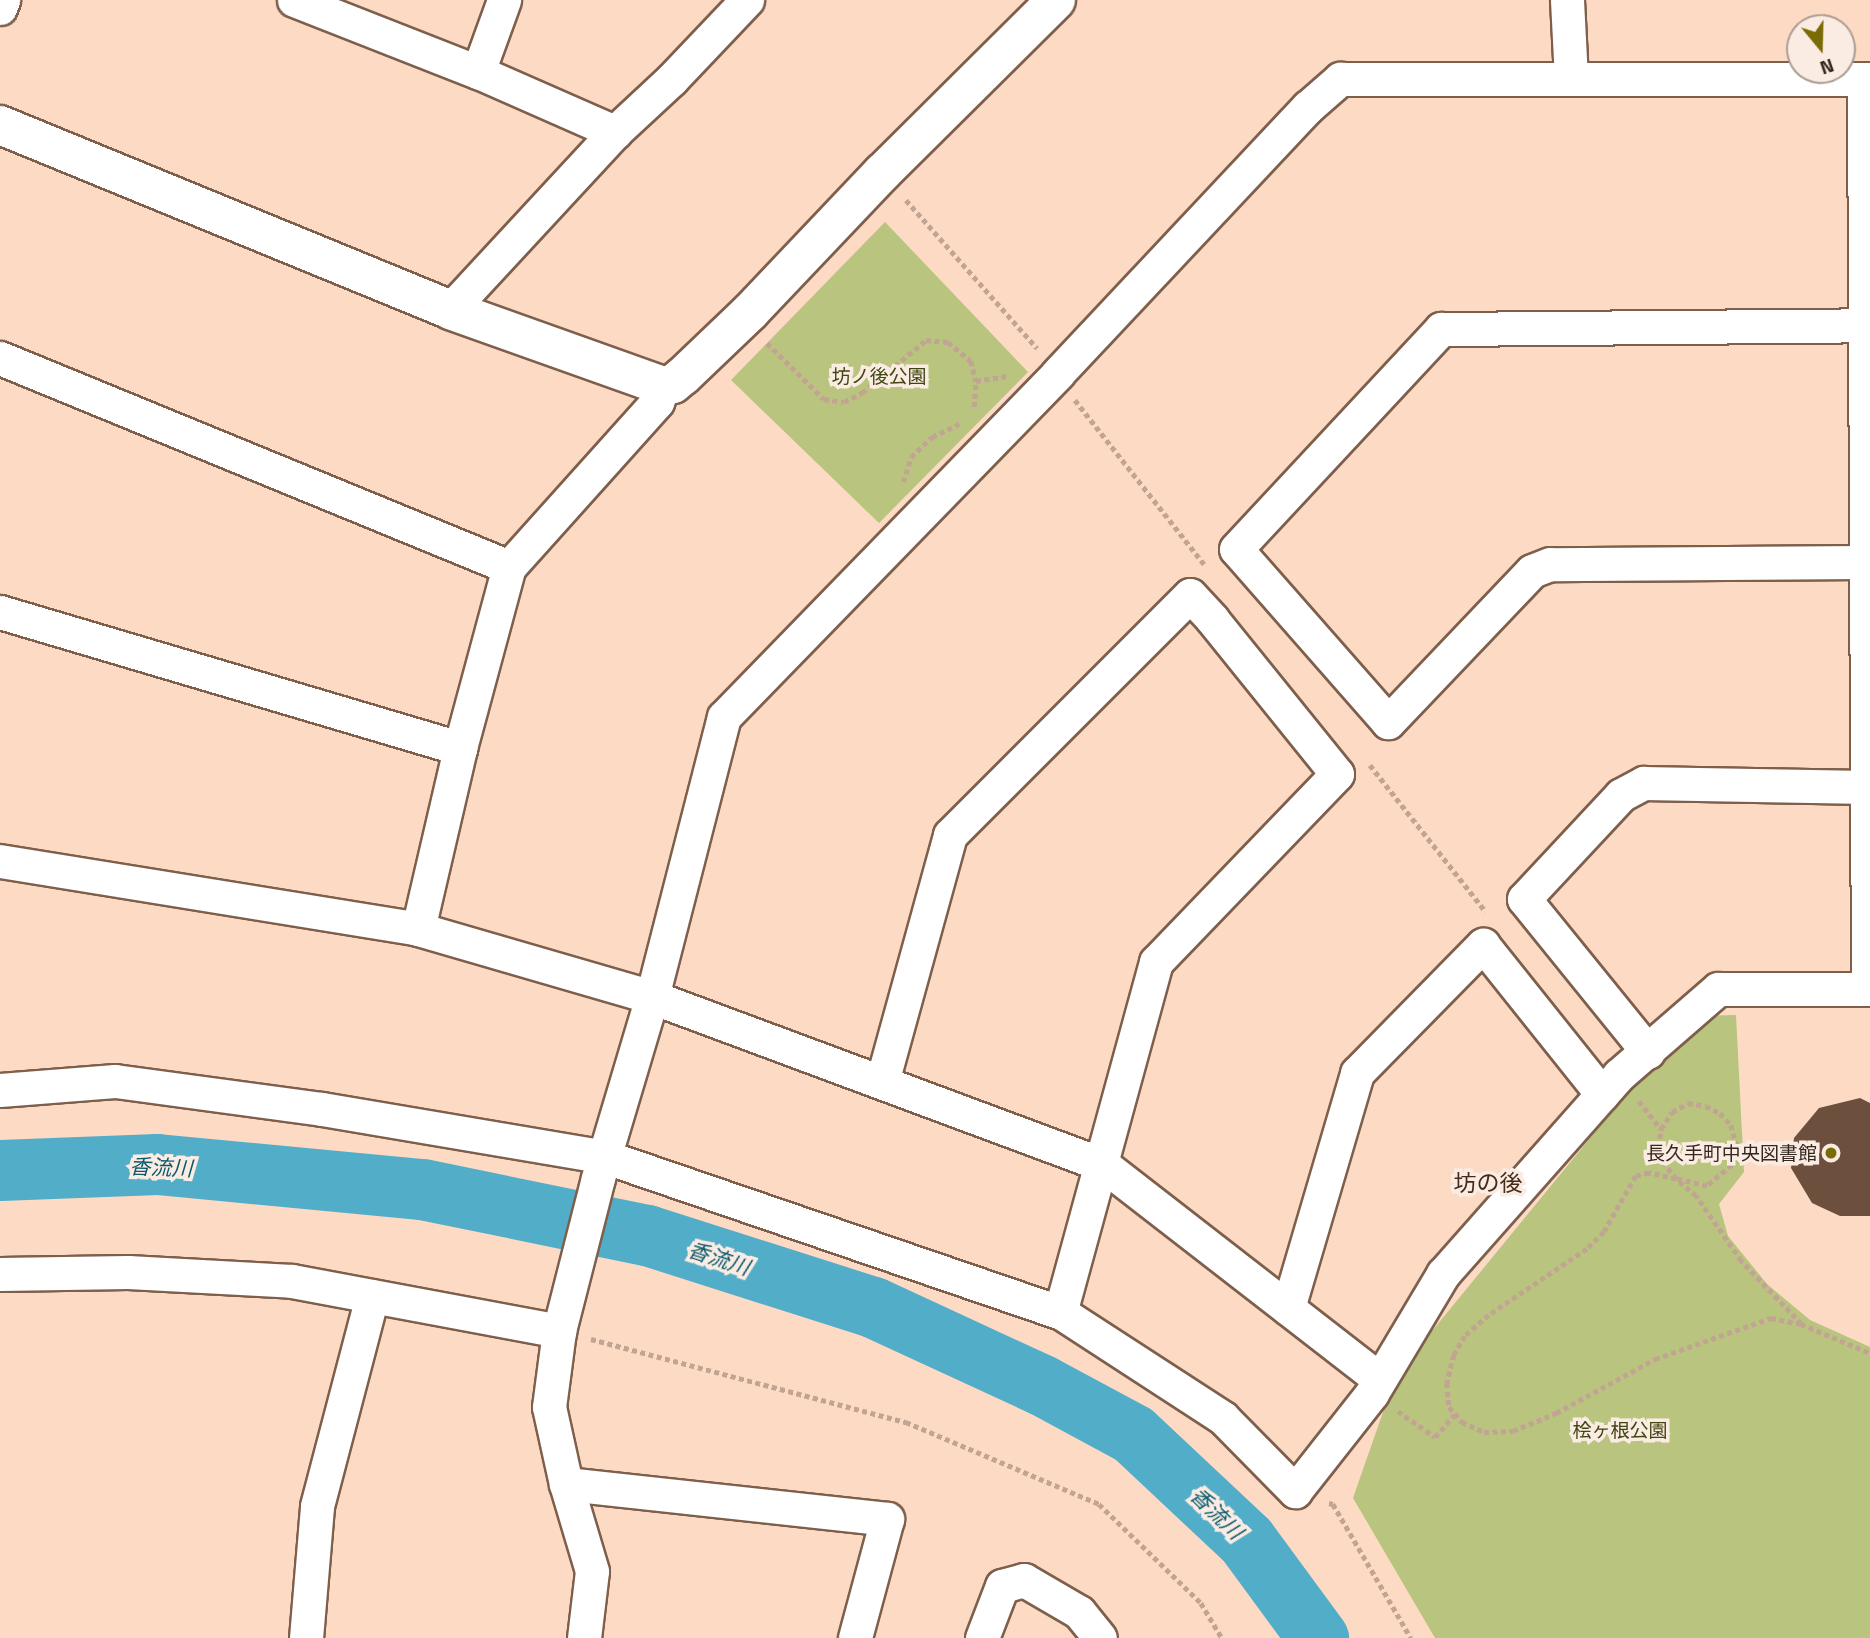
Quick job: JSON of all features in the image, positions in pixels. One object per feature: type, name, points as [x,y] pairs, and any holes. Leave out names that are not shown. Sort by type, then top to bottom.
[{"type":"street","points":[[0,8],[3,0]]},
{"type":"street","points":[[294,0],[478,72],[615,132]]},
{"type":"street","points":[[478,72],[504,0]]},
{"type":"street","points":[[450,310],[615,132],[672,79],[747,0]]},
{"type":"street","points":[[418,929],[460,748],[509,567],[657,402],[663,386],[683,376],[750,312],[882,173],[1056,0]]},
{"type":"street","points":[[1567,0],[1571,78]]},
{"type":"street","points":[[0,1090],[115,1081],[322,1109],[602,1167],[1060,1311],[1223,1418],[1295,1491],[1375,1386],[1443,1274],[1619,1074],[1648,1052],[1718,989],[1869,989],[1864,562],[1867,79],[1340,79],[1308,107],[1058,373],[724,718],[652,997],[602,1167],[562,1318],[549,1407],[566,1484],[592,1571],[583,1638]]},
{"type":"street","points":[[0,125],[450,310],[663,386]]},
{"type":"street","points":[[1864,562],[1550,564],[1532,571],[1388,722],[1236,549],[1441,329],[1865,325]]},
{"type":"street","points":[[0,358],[509,567]]},
{"type":"street","points":[[882,1082],[950,835],[1190,595],[1212,618],[1337,774],[1156,962],[1060,1311]]},
{"type":"street","points":[[0,612],[460,748]]},
{"type":"street","points":[[1648,1052],[1524,900],[1620,795],[1644,783],[1865,786]]},
{"type":"street","points":[[0,861],[418,929],[652,997],[1102,1164],[1288,1308],[1375,1386]]},
{"type":"street","points":[[1288,1308],[1357,1073],[1483,945],[1602,1094]]},
{"type":"street","points":[[0,1274],[128,1272],[292,1281],[372,1296],[562,1318]]},
{"type":"street","points":[[306,1638],[317,1506],[372,1296]]},
{"type":"street","points":[[566,1484],[887,1519],[855,1638]]},
{"type":"street","points":[[982,1638],[1002,1586],[1024,1580],[1079,1612],[1100,1638]]},
{"type":"path","points":[[882,173],[1058,373],[1071,395],[1211,572]]},
{"type":"path","points":[[750,312],[766,343],[824,399],[844,402],[862,393],[926,340],[948,342],[971,360],[976,381],[977,404],[960,424],[932,437],[911,457],[903,481]]},
{"type":"path","points":[[976,381],[1028,372],[1058,373]]},
{"type":"path","points":[[1362,755],[1489,916]]},
{"type":"path","points":[[1801,1324],[1741,1261],[1696,1196],[1676,1179],[1665,1165],[1658,1147],[1661,1129],[1672,1112],[1688,1103],[1706,1106],[1720,1113],[1731,1125],[1736,1144],[1732,1165],[1707,1186],[1695,1186],[1676,1179],[1649,1173],[1636,1176],[1604,1232],[1587,1249],[1489,1315],[1465,1336],[1454,1355],[1447,1383],[1449,1407],[1462,1422],[1484,1432],[1513,1431],[1556,1413],[1655,1359],[1771,1318],[1801,1324],[1870,1353]]},
{"type":"path","points":[[562,1318],[906,1422],[1099,1504],[1201,1603],[1222,1638]]},
{"type":"path","points":[[1375,1386],[1434,1437],[1455,1414]]},
{"type":"path","points":[[1295,1491],[1333,1504],[1412,1638]]},
{"type":"green space","name":"坊ノ後公園","points":[[885,222],[1028,372],[879,523],[731,380]]},
{"type":"green space","name":"桧ヶ根公園","points":[[1736,1015],[1744,1172],[1719,1204],[1728,1236],[1767,1284],[1810,1320],[1870,1347],[1870,1638],[1435,1638],[1353,1498],[1396,1375],[1690,1016]]},
{"type":"building","name":"長久手町中央図書館","points":[[1860,1098],[1870,1103],[1870,1216],[1840,1216],[1812,1203],[1791,1168],[1794,1138],[1819,1108]]},
{"type":"waterway","name":"香流川","points":[[0,1170],[157,1164],[422,1189],[647,1235],[873,1307],[1042,1385],[1133,1434],[1246,1540],[1318,1638]]},
{"type":"place","name":"長久手町中央図書館","points":[[1831,1153]]},
{"type":"district","name":"坊の後","points":[[1488,1183]]}]
